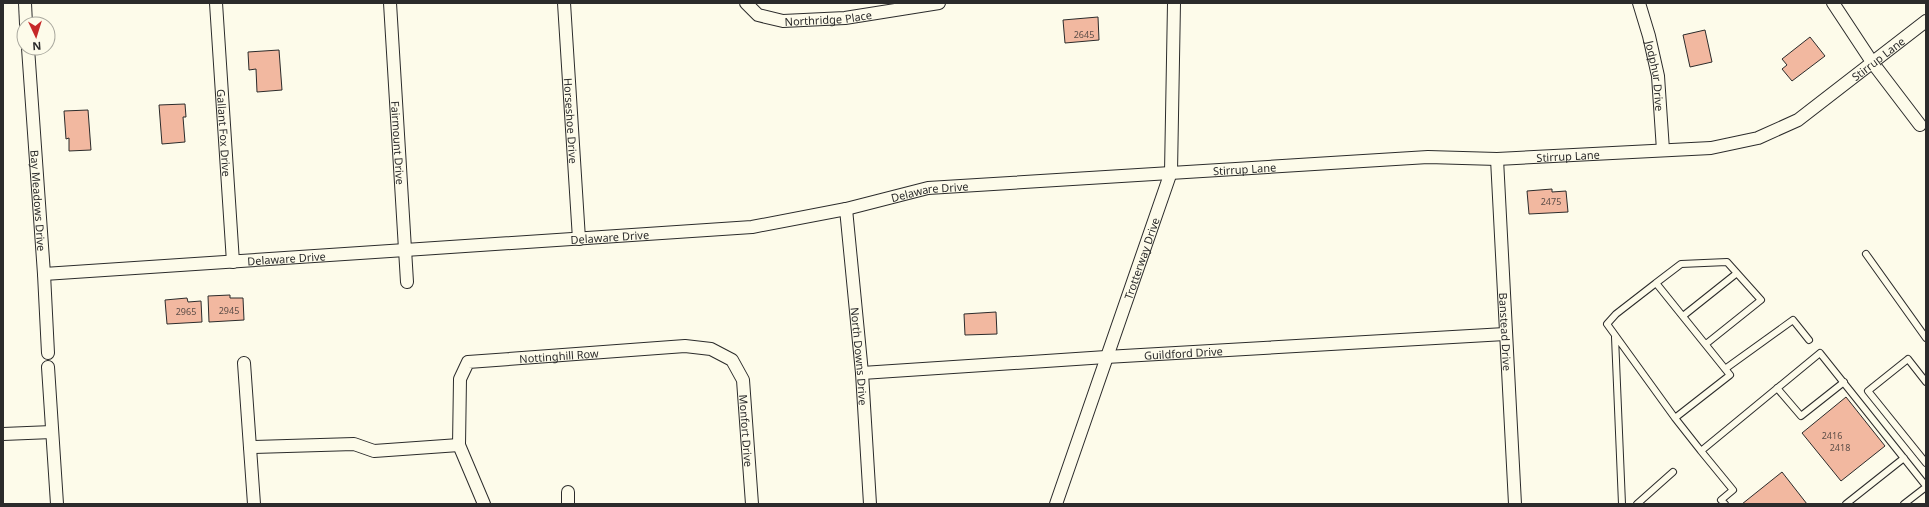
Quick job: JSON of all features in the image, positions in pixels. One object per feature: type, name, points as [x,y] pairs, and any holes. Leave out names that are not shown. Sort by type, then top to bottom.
[{"type":"street","points":[[25,3],[26,16]]},
{"type":"street","name":"Gallant Fox Drive","points":[[216,3],[233,262]]},
{"type":"street","name":"Fairmount Drive","points":[[390,3],[408,282]]},
{"type":"street","name":"Horseshoe Drive","points":[[564,3],[579,239]]},
{"type":"street","name":"Northridge Place","points":[[746,3],[758,15],[782,21],[844,18],[939,3]]},
{"type":"street","name":"Trotterway Drive","points":[[1056,504],[1171,172],[1174,3]]},
{"type":"street","name":"Jodphur Drive","points":[[1639,3],[1650,36],[1658,76],[1663,150]]},
{"type":"street","points":[[1833,3],[1872,62],[1920,125]]},
{"type":"street","name":"Stirrup Lane","points":[[1171,172],[1428,157],[1497,159],[1711,148],[1758,138],[1798,120],[1926,21]]},
{"type":"street","name":"Bay Meadows Drive","points":[[29,56],[48,353]]},
{"type":"street","name":"Banstead Drive","points":[[1497,159],[1515,504]]},
{"type":"street","name":"Delaware Drive","points":[[44,274],[752,227],[846,209],[928,188],[1171,172]]},
{"type":"street","name":"North Downs Drive","points":[[846,209],[862,373],[870,504]]},
{"type":"street","name":"Guildford Drive","points":[[862,373],[1505,334]]},
{"type":"street","name":"Nottinghill Row","points":[[484,504],[459,445],[460,379],[468,362],[684,346],[712,349],[732,360]]},
{"type":"street","name":"Monfort Drive","points":[[732,360],[743,380],[752,504]]},
{"type":"street","points":[[244,363],[254,504]]},
{"type":"street","points":[[48,367],[57,504]]},
{"type":"street","points":[[3,434],[52,432]]},
{"type":"street","points":[[250,448],[354,444],[374,451],[459,445]]},
{"type":"lane","points":[[1866,254],[1926,338]]},
{"type":"lane","points":[[1706,344],[1761,300],[1727,262],[1681,264],[1616,314],[1607,324],[1675,418],[1733,490],[1721,500],[1725,504]]},
{"type":"lane","points":[[1683,316],[1737,273]]},
{"type":"lane","points":[[1656,284],[1730,375],[1675,418]]},
{"type":"lane","points":[[1725,369],[1793,320],[1810,340]]},
{"type":"lane","points":[[1615,337],[1622,504]]},
{"type":"lane","points":[[1701,451],[1820,353],[1926,486],[1904,504]]},
{"type":"lane","points":[[1926,382],[1908,359],[1868,391],[1926,463]]},
{"type":"lane","points":[[1777,388],[1801,416],[1844,382]]},
{"type":"lane","points":[[1846,504],[1904,458]]},
{"type":"lane","points":[[1637,504],[1673,472]]},
{"type":"building","points":[[1098,17],[1099,40],[1065,43],[1063,20]]},
{"type":"building","points":[[1705,30],[1712,62],[1690,67],[1683,35]]},
{"type":"building","points":[[1810,37],[1825,56],[1792,81],[1782,69],[1787,65],[1782,59]]},
{"type":"building","points":[[279,50],[282,90],[257,92],[256,69],[249,70],[248,52]]},
{"type":"building","points":[[185,104],[186,117],[183,117],[185,142],[162,144],[159,105]]},
{"type":"building","points":[[88,110],[91,150],[69,151],[69,138],[66,139],[64,111]]},
{"type":"building","points":[[1552,189],[1552,192],[1566,191],[1568,212],[1529,214],[1527,191]]},
{"type":"building","points":[[230,295],[230,298],[243,298],[244,320],[209,322],[208,296]]},
{"type":"building","points":[[187,298],[188,302],[201,301],[202,322],[167,324],[165,300]]},
{"type":"building","points":[[996,312],[997,334],[965,335],[964,314]]},
{"type":"building","points":[[1846,397],[1885,446],[1841,481],[1802,433]]},
{"type":"building","points":[[1782,472],[1807,504],[1742,504]]}]
